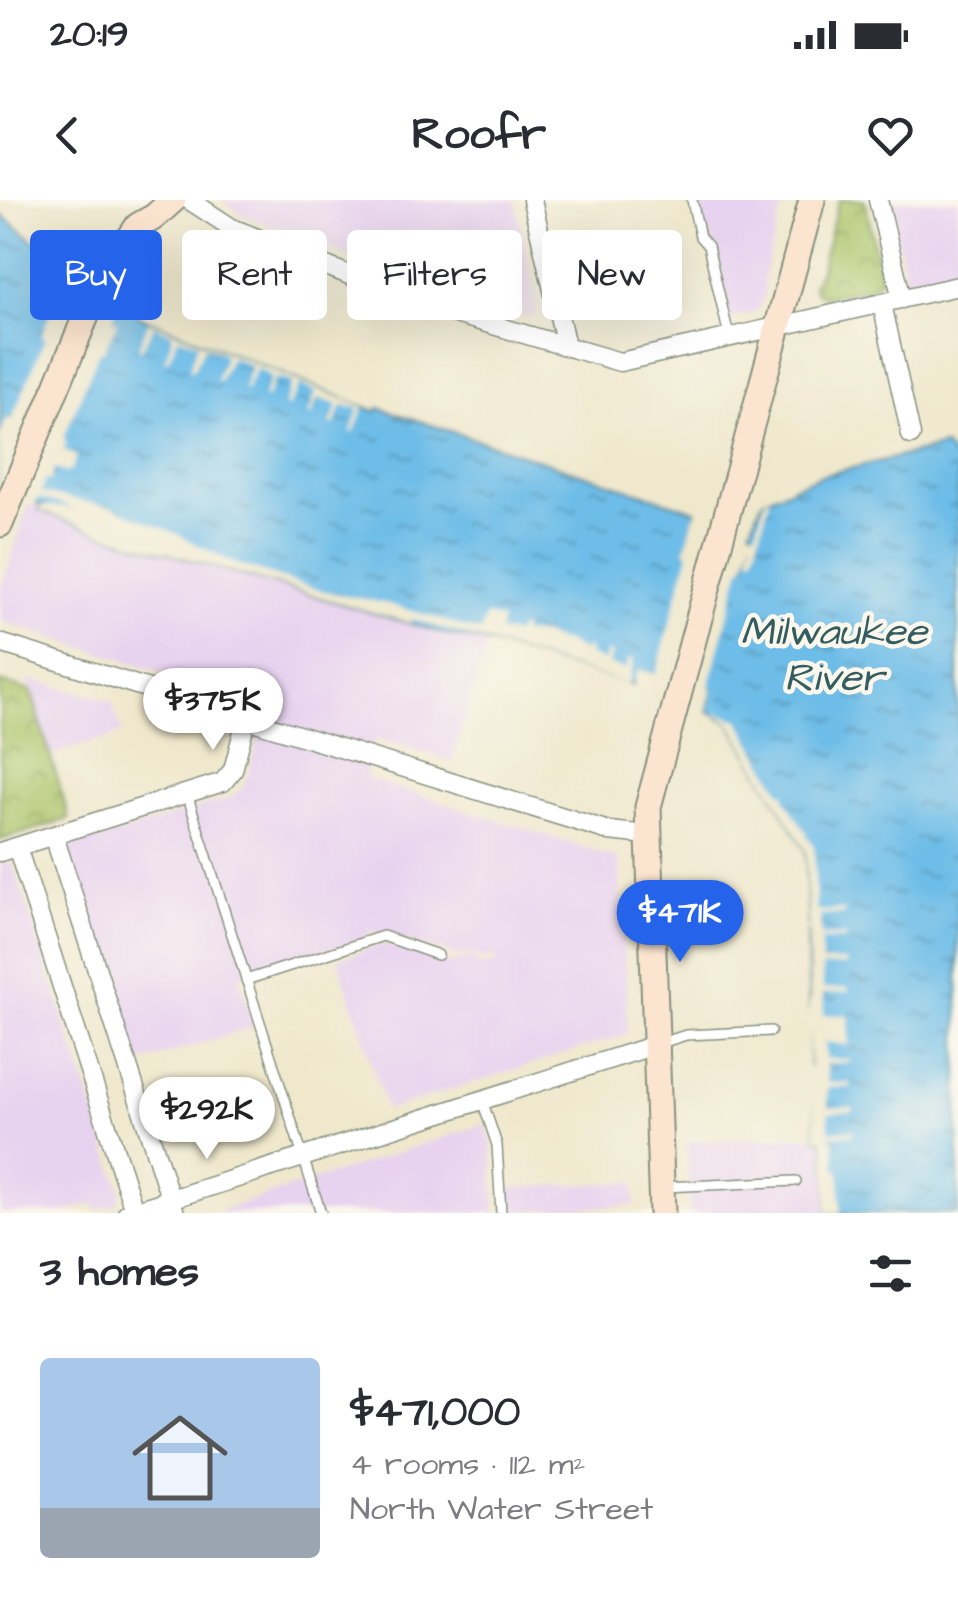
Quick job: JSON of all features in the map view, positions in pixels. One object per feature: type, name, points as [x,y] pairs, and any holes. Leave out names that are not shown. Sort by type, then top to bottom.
[{"type":"main road","points":[[0,524],[100,282],[138,226],[142,200]]},
{"type":"main road","points":[[138,226],[173,200]]},
{"type":"main road","points":[[662,1213],[648,807],[812,200]]},
{"type":"street","points":[[189,200],[232,228],[421,304],[620,362],[958,286]]},
{"type":"street","points":[[532,200],[566,346]]},
{"type":"street","points":[[878,200],[902,299]]},
{"type":"street","points":[[882,304],[912,435]]},
{"type":"street","points":[[0,643],[609,831],[648,835]]},
{"type":"street","points":[[246,720],[228,778],[216,786],[8,850],[132,1212],[172,1206],[302,1156],[655,1045]]},
{"type":"street","points":[[54,836],[172,1206]]},
{"type":"lane","points":[[692,200],[700,237],[708,246],[729,336]]},
{"type":"lane","points":[[187,794],[321,1213]]},
{"type":"lane","points":[[246,980],[383,936],[438,954]]},
{"type":"lane","points":[[655,1045],[686,1035],[771,1030]]},
{"type":"lane","points":[[482,1100],[497,1145],[500,1213]]},
{"type":"lane","points":[[661,1187],[796,1181]]},
{"type":"shaded area","points":[[221,200],[515,200],[521,230],[347,230],[347,255],[327,248],[327,230],[282,230],[239,213]]},
{"type":"shaded area","points":[[698,200],[784,200],[763,281],[766,292],[756,312],[729,319],[711,235],[703,227]]},
{"type":"shaded area","points":[[888,200],[958,200],[958,273],[916,283],[906,279]]},
{"type":"shaded area","points":[[522,234],[538,311],[529,317],[522,315]]},
{"type":"shaded area","points":[[30,501],[41,506],[40,510],[102,534],[488,642],[480,669],[476,668],[452,761],[376,738],[365,778],[619,859],[628,1031],[387,1110],[338,959],[384,944],[451,963],[471,957],[482,967],[497,962],[494,954],[486,960],[463,952],[461,957],[368,930],[370,938],[239,976],[254,1026],[133,1065],[67,847],[81,837],[89,835],[97,840],[230,798],[241,789],[249,773],[267,705],[0,621],[0,591]]},
{"type":"shaded area","points":[[28,679],[111,701],[122,733],[50,755]]},
{"type":"shaded area","points":[[0,862],[13,864],[121,1192],[117,1204],[98,1210],[92,1204],[62,1213],[0,1213]]},
{"type":"shaded area","points":[[485,1124],[492,1145],[495,1213],[214,1213]]},
{"type":"shaded area","points":[[816,1136],[825,1145],[828,1213],[690,1213],[687,1142]]},
{"type":"shaded area","points":[[634,1182],[635,1205],[506,1211],[505,1188]]},
{"type":"green space","points":[[839,200],[865,200],[881,278],[871,288],[823,297],[813,285]]},
{"type":"green space","points":[[0,682],[31,691],[69,819],[0,840]]},
{"type":"water","name":"Milwaukee River","points":[[0,214],[30,238],[30,320],[149,320],[377,412],[379,408],[696,511],[686,551],[744,566],[755,531],[750,530],[763,500],[820,476],[944,446],[958,464],[958,1213],[828,1213],[825,1146],[821,1138],[816,1139],[810,1066],[806,851],[730,723],[707,710],[712,689],[638,670],[635,685],[446,634],[102,534],[39,510],[40,505],[0,487]]},
{"type":"pier","points":[[48,320],[117,322],[103,352],[99,351],[63,440],[67,442],[63,450],[77,456],[72,469],[66,473],[54,468],[51,481],[46,479],[41,493],[112,507],[231,562],[319,590],[389,604],[481,632],[486,615],[502,620],[499,632],[516,634],[519,628],[523,629],[522,634],[563,640],[583,652],[585,647],[589,648],[588,654],[604,662],[607,652],[612,654],[609,664],[625,670],[629,659],[634,660],[628,684],[412,619],[410,623],[102,534],[39,510],[41,506],[74,508],[38,498],[34,507],[0,491],[0,435],[7,418],[12,419],[45,338],[41,336]]},
{"type":"pier","points":[[149,321],[364,407],[354,433],[351,432],[359,408],[342,406],[334,425],[330,424],[338,405],[318,398],[311,416],[308,415],[316,392],[300,385],[288,407],[284,406],[292,382],[275,378],[267,398],[263,397],[271,377],[257,368],[246,390],[243,389],[251,366],[231,357],[219,381],[216,380],[225,355],[205,346],[193,370],[189,369],[198,343],[178,337],[168,361],[165,360],[173,334],[154,326],[141,350],[138,348]]},
{"type":"pier","points":[[770,497],[754,557],[749,556],[753,537],[741,567],[705,715],[702,710],[706,692],[641,676],[636,690],[638,669],[656,674],[689,553],[685,551],[694,515],[700,516],[691,548],[741,561],[746,529],[756,531],[765,499]]},
{"type":"pier","points":[[714,712],[739,720],[808,831],[814,846],[816,911],[844,910],[844,914],[820,916],[821,936],[845,936],[821,941],[822,962],[846,961],[846,965],[822,967],[823,989],[848,988],[848,992],[823,994],[824,1015],[848,1015],[849,1045],[825,1042],[826,1059],[850,1059],[826,1064],[827,1083],[851,1083],[851,1087],[827,1088],[828,1108],[852,1107],[853,1111],[828,1113],[829,1131],[853,1130],[853,1134],[828,1136],[834,1140],[836,1171],[840,1171],[841,1213],[827,1213],[825,1146],[821,1138],[816,1139],[807,1020],[810,996],[806,851],[730,723]]}]
